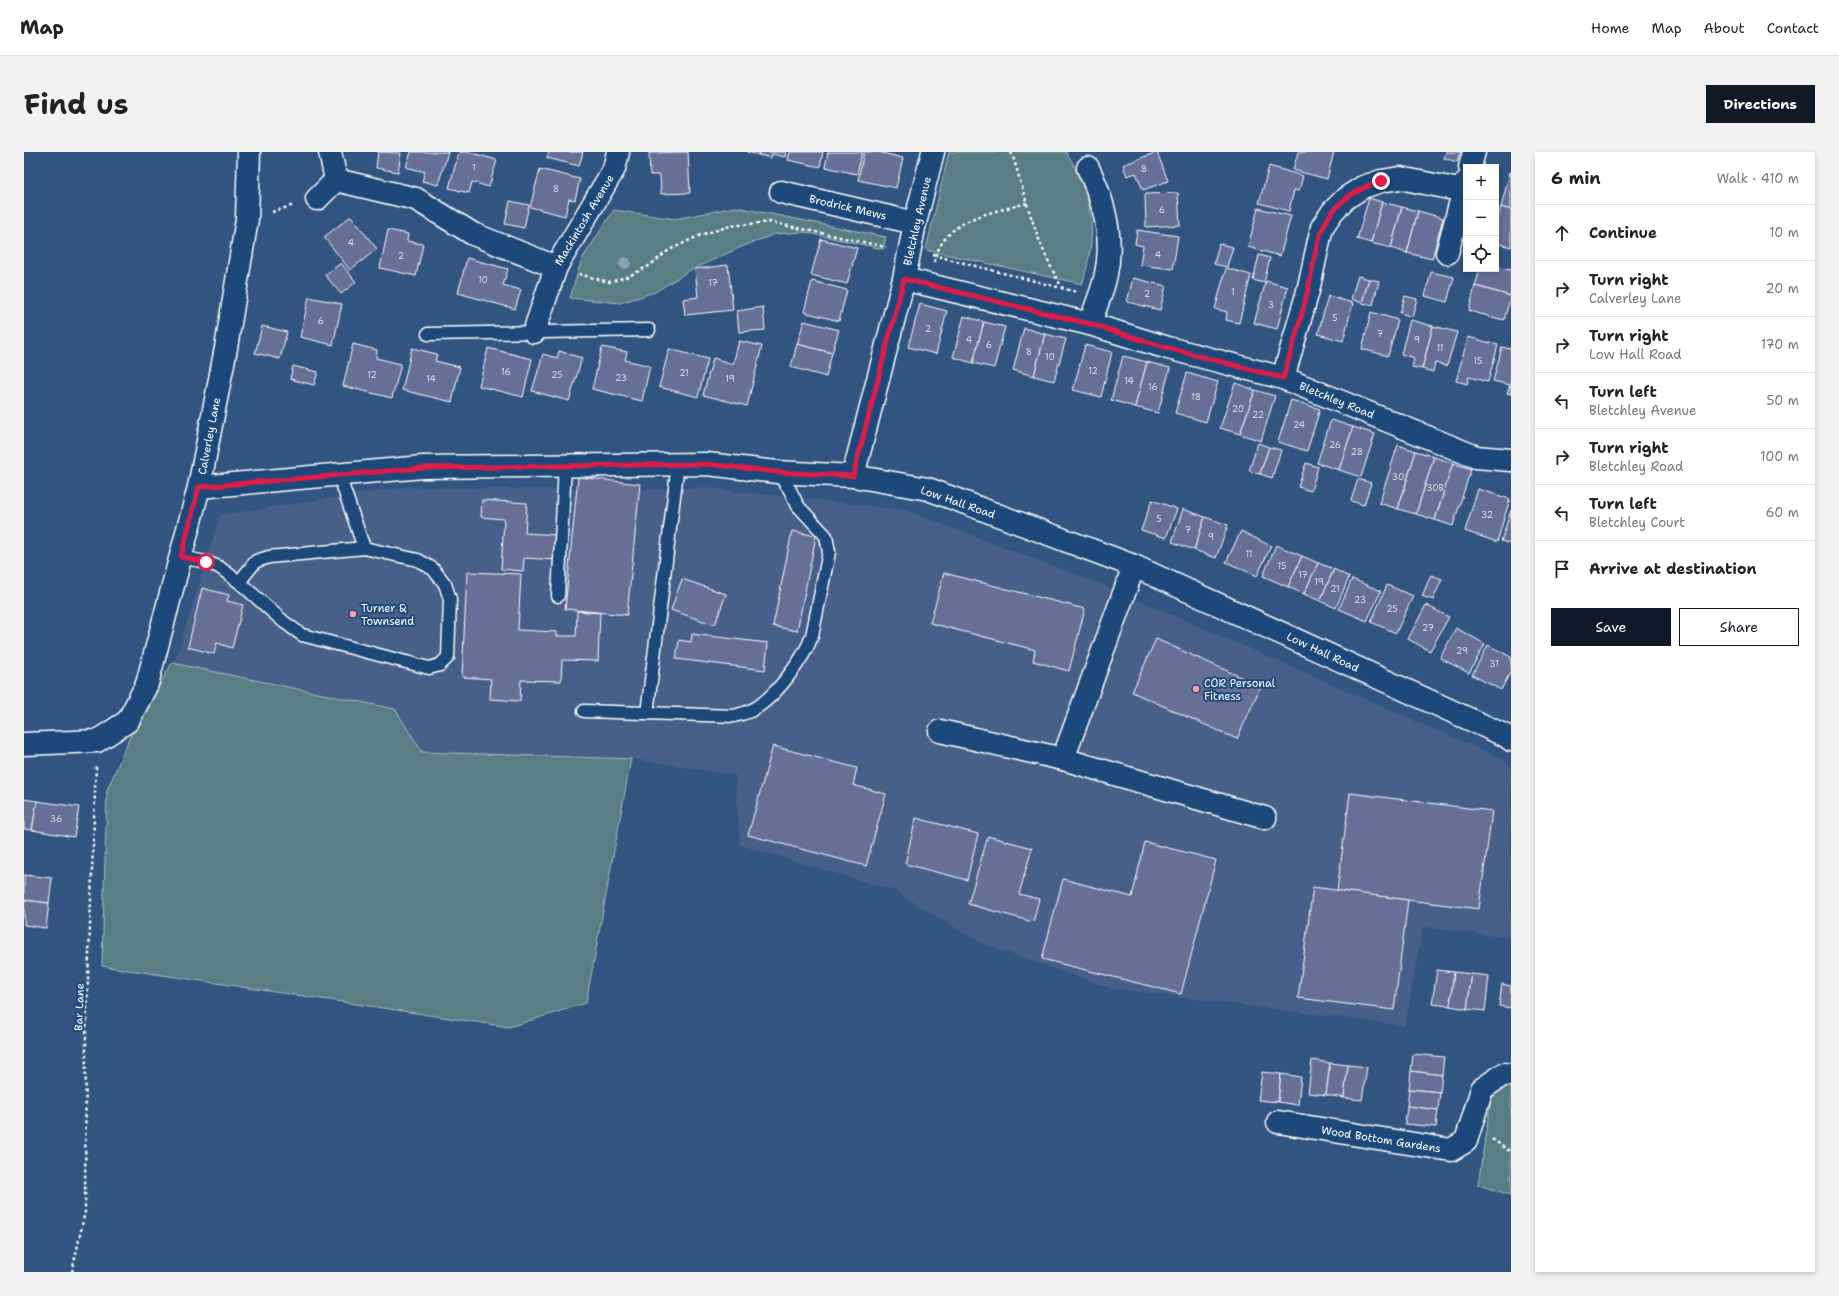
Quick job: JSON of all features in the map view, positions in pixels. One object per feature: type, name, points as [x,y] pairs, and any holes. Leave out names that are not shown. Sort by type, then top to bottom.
[{"type":"street","name":"Calverley Lane","points":[[97,741],[128,721],[147,684],[181,557],[199,487],[226,348],[246,219],[249,152]]},
{"type":"street","points":[[330,152],[336,180]]},
{"type":"street","name":"Mackintosh Avenue","points":[[534,332],[556,267],[614,169],[618,152]]},
{"type":"street","name":"Bletchley Avenue","points":[[853,476],[904,279],[915,223],[933,152]]},
{"type":"street","points":[[1471,164],[1474,152]]},
{"type":"street","points":[[1088,168],[1098,188],[1104,209],[1108,230],[1109,253],[1106,274],[1090,324]]},
{"type":"street","points":[[1283,378],[1308,291],[1322,227],[1333,211],[1346,198],[1363,187],[1387,180],[1400,178],[1463,186]]},
{"type":"street","points":[[317,199],[336,180]]},
{"type":"street","points":[[336,180],[416,199],[473,234],[556,267]]},
{"type":"street","name":"Brodrick Mews","points":[[781,192],[915,223]]},
{"type":"street","points":[[1447,253],[1463,193]]},
{"type":"street","name":"Bletchley Road","points":[[904,279],[1090,324],[1168,348],[1283,378],[1476,457],[1511,460]]},
{"type":"street","name":"Low Hall Road","points":[[199,487],[423,468],[707,464],[777,472],[853,476],[928,489],[1134,566],[1506,736],[1511,740]]},
{"type":"street","points":[[1063,759],[1134,566]]},
{"type":"street","points":[[940,731],[1063,759],[1265,818]]},
{"type":"street","points":[[24,744],[97,741]]},
{"type":"street","name":"Wood Bottom Gardens","points":[[1278,1122],[1451,1150],[1466,1141],[1482,1089],[1504,1074],[1511,1075]]},
{"type":"lane","points":[[428,334],[649,330]]},
{"type":"lane","points":[[647,713],[678,464]]},
{"type":"lane","points":[[558,596],[565,466]]},
{"type":"lane","points":[[584,711],[734,716],[751,711],[770,699],[807,649],[812,636],[829,552],[826,536],[798,506],[790,490],[777,472]]},
{"type":"lane","points":[[339,475],[364,548]]},
{"type":"lane","points":[[181,557],[206,562],[219,568],[240,582],[284,622],[302,635],[429,668],[440,665],[448,657],[450,599],[445,584],[433,569],[418,560],[364,548],[269,557],[256,561],[240,582]]},
{"type":"path","points":[[1011,152],[1038,237],[1053,271],[1063,289]]},
{"type":"path","points":[[246,219],[317,199]]},
{"type":"path","points":[[929,285],[936,256],[942,241],[955,227],[972,219],[1027,203]]},
{"type":"path","points":[[556,267],[609,282],[629,276],[649,266],[669,250],[701,235],[730,226],[770,222],[910,252],[936,256],[1099,297]]},
{"type":"path","name":"Bar Lane","points":[[72,1272],[85,1212],[86,1033],[97,741]]},
{"type":"shaded area","points":[[405,487],[613,490],[710,488],[905,510],[1101,584],[1501,758],[1511,767],[1511,938],[1423,927],[1405,1026],[1109,988],[980,943],[893,890],[740,845],[735,775],[632,759],[421,752],[395,709],[172,663],[178,652],[220,515]]},
{"type":"green space","points":[[949,152],[1066,152],[1083,184],[1088,200],[1090,216],[1090,249],[1082,284],[926,250]]},
{"type":"green space","points":[[736,207],[886,237],[883,249],[804,232],[775,234],[741,247],[687,272],[655,292],[620,303],[570,298],[582,259],[614,210],[675,219]]},
{"type":"green space","points":[[172,663],[395,709],[422,752],[631,759],[586,1003],[509,1027],[102,966],[107,790],[130,737]]},
{"type":"green space","points":[[1504,1086],[1511,1087],[1511,1195],[1478,1185],[1491,1099]]},
{"type":"building","points":[[378,152],[401,153],[398,172],[376,168]]},
{"type":"building","points":[[411,152],[448,152],[438,185],[422,181],[425,172],[406,167]]},
{"type":"building","points":[[459,152],[468,152],[497,160],[489,187],[472,182],[469,193],[449,188]]},
{"type":"building","points":[[549,152],[583,152],[579,166],[547,158]]},
{"type":"building","points":[[688,152],[690,193],[661,194],[660,175],[650,175],[649,153]]},
{"type":"building","points":[[747,152],[760,152],[759,155]]},
{"type":"building","points":[[760,152],[786,152],[785,157],[772,154],[771,158],[759,155]]},
{"type":"building","points":[[790,152],[823,152],[820,167],[788,160]]},
{"type":"building","points":[[828,152],[862,152],[857,174],[825,167]]},
{"type":"building","points":[[864,152],[878,152],[903,158],[896,188],[858,180]]},
{"type":"building","points":[[1157,152],[1168,181],[1143,190],[1136,173],[1127,176],[1123,165]]},
{"type":"building","points":[[1298,152],[1334,152],[1327,179],[1293,170]]},
{"type":"building","points":[[1446,152],[1468,152],[1467,157],[1459,155],[1457,162],[1444,158]]},
{"type":"building","points":[[1269,166],[1303,176],[1299,191],[1294,190],[1289,211],[1259,203]]},
{"type":"building","points":[[540,169],[580,179],[575,200],[569,199],[565,216],[530,207]]},
{"type":"building","points":[[1511,172],[1511,210],[1501,207]]},
{"type":"building","points":[[1178,193],[1180,225],[1146,227],[1145,194]]},
{"type":"building","points":[[1369,198],[1382,202],[1371,243],[1357,239]]},
{"type":"building","points":[[510,201],[529,205],[524,228],[505,224]]},
{"type":"building","points":[[1382,202],[1402,207],[1391,248],[1371,243]]},
{"type":"building","points":[[1402,207],[1418,211],[1407,253],[1391,248]]},
{"type":"building","points":[[1501,207],[1511,210],[1511,247],[1499,244],[1499,214]]},
{"type":"building","points":[[1258,208],[1291,216],[1280,256],[1248,247]]},
{"type":"building","points":[[1418,211],[1443,218],[1432,259],[1407,253]]},
{"type":"building","points":[[351,216],[377,249],[350,270],[324,237]]},
{"type":"building","points":[[388,230],[408,234],[407,241],[423,244],[416,276],[380,268]]},
{"type":"building","points":[[1137,230],[1178,236],[1173,269],[1140,265],[1143,246],[1135,244]]},
{"type":"building","points":[[821,239],[857,248],[847,284],[811,275]]},
{"type":"building","points":[[1219,244],[1233,247],[1227,267],[1214,264]]},
{"type":"building","points":[[1259,255],[1270,258],[1264,283],[1253,280]]},
{"type":"building","points":[[467,258],[508,269],[503,285],[521,290],[515,309],[458,293]]},
{"type":"building","points":[[341,263],[356,282],[341,294],[325,275]]},
{"type":"building","points":[[728,265],[733,310],[685,315],[683,299],[698,297],[695,269]]},
{"type":"building","points":[[1226,268],[1251,275],[1239,323],[1226,320],[1227,312],[1215,309]]},
{"type":"building","points":[[1499,268],[1511,270],[1511,296],[1475,286],[1479,272],[1499,272]]},
{"type":"building","points":[[1431,272],[1454,277],[1447,302],[1425,296]]},
{"type":"building","points":[[1358,276],[1369,279],[1362,303],[1351,299]]},
{"type":"building","points":[[1133,278],[1166,286],[1160,310],[1127,302]]},
{"type":"building","points":[[1369,279],[1379,281],[1373,305],[1362,303]]},
{"type":"building","points":[[812,281],[847,290],[839,321],[804,312]]},
{"type":"building","points":[[1266,281],[1288,287],[1277,329],[1254,323]]},
{"type":"building","points":[[1475,286],[1511,296],[1504,320],[1469,311]]},
{"type":"building","points":[[1328,296],[1353,303],[1343,341],[1318,334]]},
{"type":"building","points":[[1405,296],[1417,299],[1412,317],[1400,313]]},
{"type":"building","points":[[309,297],[342,304],[333,345],[300,337]]},
{"type":"building","points":[[920,304],[947,311],[936,354],[908,347]]},
{"type":"building","points":[[763,307],[765,330],[739,332],[737,311]]},
{"type":"building","points":[[1371,312],[1398,320],[1388,356],[1362,349]]},
{"type":"building","points":[[964,316],[984,322],[973,363],[953,357]]},
{"type":"building","points":[[1410,320],[1433,326],[1422,369],[1412,367],[1414,358],[1401,354]]},
{"type":"building","points":[[804,321],[839,330],[832,353],[797,344]]},
{"type":"building","points":[[984,322],[1005,327],[994,368],[973,363]]},
{"type":"building","points":[[262,326],[287,332],[280,359],[255,353]]},
{"type":"building","points":[[1433,326],[1457,332],[1447,366],[1435,363],[1433,372],[1422,369]]},
{"type":"building","points":[[1024,328],[1045,334],[1034,376],[1013,370]]},
{"type":"building","points":[[1045,334],[1066,339],[1054,381],[1034,376]]},
{"type":"building","points":[[1468,337],[1498,345],[1488,382],[1469,377],[1467,384],[1456,381]]},
{"type":"building","points":[[739,341],[762,346],[747,406],[703,395],[713,358],[733,364]]},
{"type":"building","points":[[353,344],[377,350],[376,358],[401,364],[392,398],[343,386]]},
{"type":"building","points":[[797,344],[832,353],[826,377],[791,367]]},
{"type":"building","points":[[1085,345],[1112,352],[1101,397],[1073,390]]},
{"type":"building","points":[[602,347],[627,352],[625,360],[650,366],[642,401],[592,389]]},
{"type":"building","points":[[1502,347],[1511,349],[1511,394],[1507,393],[1510,385],[1493,381]]},
{"type":"building","points":[[412,348],[437,354],[435,361],[460,367],[452,402],[402,390]]},
{"type":"building","points":[[488,348],[532,359],[523,397],[479,386]]},
{"type":"building","points":[[669,349],[708,359],[698,397],[659,387]]},
{"type":"building","points":[[559,351],[582,358],[569,401],[532,391],[543,354],[557,358]]},
{"type":"building","points":[[1123,356],[1147,362],[1135,407],[1111,400]]},
{"type":"building","points":[[1147,362],[1170,368],[1158,413],[1135,407]]},
{"type":"building","points":[[293,366],[318,372],[314,385],[290,379]]},
{"type":"building","points":[[1187,373],[1218,382],[1206,422],[1175,413]]},
{"type":"building","points":[[1235,383],[1255,390],[1240,434],[1220,428]]},
{"type":"building","points":[[1255,390],[1275,396],[1261,441],[1240,434]]},
{"type":"building","points":[[1291,400],[1320,409],[1307,451],[1278,442]]},
{"type":"building","points":[[1331,420],[1353,427],[1339,470],[1317,463]]},
{"type":"building","points":[[1353,427],[1375,434],[1361,477],[1339,470]]},
{"type":"building","points":[[1258,443],[1269,447],[1260,474],[1249,471]]},
{"type":"building","points":[[1398,445],[1416,451],[1398,509],[1379,503]]},
{"type":"building","points":[[1269,447],[1281,450],[1272,478],[1260,474]]},
{"type":"building","points":[[1416,451],[1434,457],[1416,514],[1398,509]]},
{"type":"building","points":[[1434,457],[1453,463],[1435,520],[1416,514]]},
{"type":"building","points":[[1306,463],[1318,467],[1311,491],[1298,487]]},
{"type":"building","points":[[1453,463],[1471,469],[1453,526],[1435,520]]},
{"type":"building","points":[[578,477],[640,484],[627,615],[565,609]]},
{"type":"building","points":[[1358,479],[1371,483],[1364,505],[1351,501]]},
{"type":"building","points":[[1478,489],[1510,499],[1497,542],[1465,531]]},
{"type":"building","points":[[482,500],[527,503],[525,533],[558,535],[557,560],[524,558],[523,571],[501,569],[504,519],[481,517]]},
{"type":"building","points":[[1152,500],[1177,509],[1166,538],[1141,530]]},
{"type":"building","points":[[1183,509],[1205,517],[1194,550],[1172,542]]},
{"type":"building","points":[[1511,510],[1511,544],[1501,541]]},
{"type":"building","points":[[1205,517],[1228,525],[1216,558],[1194,550]]},
{"type":"building","points":[[792,531],[816,536],[797,631],[773,626]]},
{"type":"building","points":[[1241,531],[1271,546],[1257,576],[1226,562]]},
{"type":"building","points":[[1276,545],[1302,556],[1288,587],[1263,576]]},
{"type":"building","points":[[1302,556],[1318,563],[1304,594],[1288,587]]},
{"type":"building","points":[[1318,563],[1334,569],[1320,601],[1304,594]]},
{"type":"building","points":[[1334,569],[1349,577],[1336,608],[1320,601]]},
{"type":"building","points":[[467,572],[521,574],[518,630],[557,632],[557,636],[576,636],[577,611],[600,613],[598,661],[562,660],[561,681],[521,680],[520,701],[490,699],[491,679],[462,677]]},
{"type":"building","points":[[944,573],[1085,609],[1069,671],[1033,661],[1035,650],[930,623]]},
{"type":"building","points":[[1431,575],[1442,579],[1433,600],[1422,596]]},
{"type":"building","points":[[682,579],[726,594],[715,625],[671,610]]},
{"type":"building","points":[[1352,579],[1381,591],[1367,621],[1339,609]]},
{"type":"building","points":[[1387,585],[1413,596],[1396,633],[1371,622]]},
{"type":"building","points":[[202,588],[229,595],[227,601],[243,605],[232,648],[217,643],[214,654],[188,647]]},
{"type":"building","points":[[1426,605],[1449,617],[1430,651],[1408,639]]},
{"type":"building","points":[[1456,628],[1485,644],[1469,673],[1440,658]]},
{"type":"building","points":[[692,634],[768,643],[765,670],[676,659],[679,640],[691,642]]},
{"type":"building","name":"COR Personal Fitness","points":[[1156,639],[1261,686],[1237,739],[1132,692]]},
{"type":"building","points":[[1488,645],[1511,657],[1511,671],[1501,690],[1472,675]]},
{"type":"building","points":[[773,746],[857,768],[853,785],[886,794],[866,866],[748,835]]},
{"type":"building","points":[[1350,793],[1492,811],[1479,909],[1337,891]]},
{"type":"building","points":[[24,799],[37,801],[32,830],[24,829]]},
{"type":"building","points":[[37,801],[79,807],[74,837],[32,830]]},
{"type":"building","points":[[916,818],[978,834],[967,880],[905,864]]},
{"type":"building","points":[[988,836],[1032,848],[1019,894],[1039,899],[1033,922],[968,904]]},
{"type":"building","points":[[1145,842],[1216,860],[1181,994],[1042,959],[1063,879],[1132,897]]},
{"type":"building","points":[[24,875],[52,878],[49,903],[24,900]]},
{"type":"building","points":[[1313,887],[1408,900],[1394,1010],[1298,998]]},
{"type":"building","points":[[24,900],[49,903],[46,928],[24,925]]},
{"type":"building","points":[[1437,970],[1454,972],[1450,1006],[1432,1004]]},
{"type":"building","points":[[1454,972],[1472,974],[1467,1009],[1450,1006]]},
{"type":"building","points":[[1472,974],[1489,976],[1485,1011],[1467,1009]]},
{"type":"building","points":[[1502,984],[1511,986],[1511,1008],[1499,1006]]},
{"type":"building","points":[[1413,1054],[1444,1057],[1442,1075],[1411,1071]]},
{"type":"building","points":[[1312,1060],[1330,1063],[1326,1095],[1308,1093]]},
{"type":"building","points":[[1330,1063],[1348,1065],[1344,1098],[1326,1095]]},
{"type":"building","points":[[1348,1065],[1367,1067],[1362,1100],[1344,1098]]},
{"type":"building","points":[[1411,1071],[1442,1075],[1440,1092],[1409,1089]]},
{"type":"building","points":[[1262,1072],[1281,1074],[1278,1102],[1258,1100]]},
{"type":"building","points":[[1281,1074],[1301,1077],[1298,1105],[1278,1102]]},
{"type":"building","points":[[1409,1089],[1440,1092],[1438,1110],[1407,1106]]},
{"type":"building","points":[[1407,1106],[1438,1110],[1436,1127],[1405,1124]]},
{"type":"place","name":"Turner & Townsend","points":[[353,614]]},
{"type":"place","name":"COR Personal Fitness","points":[[1196,689]]},
{"type":"route","points":[[206,562],[181,557],[199,487],[423,468],[707,464],[777,472],[853,476],[904,279],[1090,324],[1168,348],[1283,378],[1308,291],[1322,227],[1333,211],[1346,198],[1363,187],[1381,181]]}]
